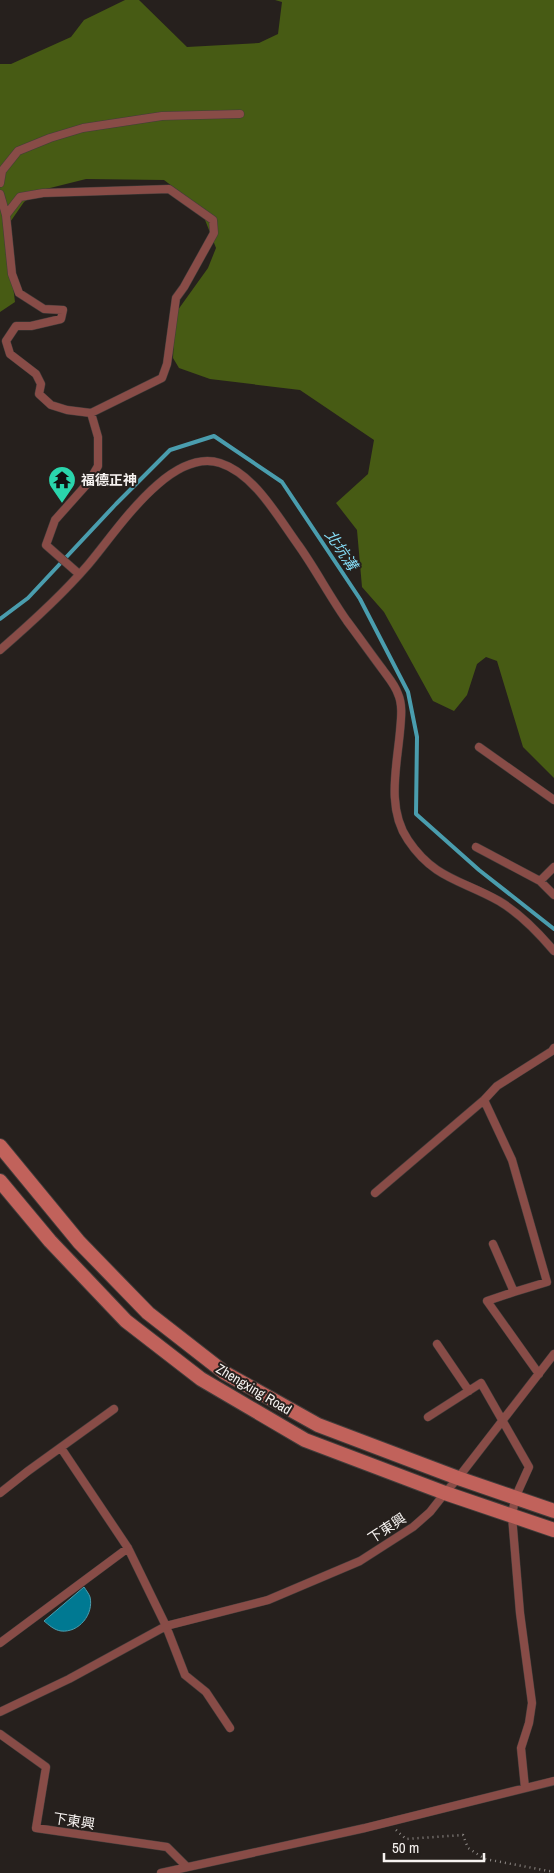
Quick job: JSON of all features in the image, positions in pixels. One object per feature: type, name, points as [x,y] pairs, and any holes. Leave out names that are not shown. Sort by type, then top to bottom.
[{"type":"main road","name":"Zhengxing Road","points":[[0,1146],[79,1242],[148,1313],[225,1373],[318,1425],[458,1478],[554,1511]]},
{"type":"main road","name":"Zhengxing Road","points":[[0,1181],[50,1241],[126,1321],[201,1379],[305,1440],[444,1492],[554,1530]]},
{"type":"lane","points":[[0,183],[2,171],[18,151],[50,138],[83,128],[162,116],[240,114]]},
{"type":"lane","points":[[0,194],[6,215],[12,274],[19,293],[44,309],[63,310],[61,319],[31,326],[16,326],[6,341],[10,354],[36,374],[41,384],[39,394],[52,405],[67,410],[91,413],[162,378],[167,364],[176,298],[214,233],[213,220],[169,189],[42,193],[20,197],[6,215]]},
{"type":"lane","points":[[78,574],[46,545],[56,520],[88,483],[98,466],[98,437],[91,413]]},
{"type":"lane","points":[[0,650],[78,574],[144,496],[173,472],[188,465],[204,461],[219,462],[237,471],[257,488],[311,563],[346,619],[398,694],[401,712],[394,799],[397,818],[407,839],[425,862],[445,877],[498,901],[516,913],[554,951]]},
{"type":"lane","points":[[478,747],[554,800]]},
{"type":"lane","points":[[476,847],[540,881],[554,895]]},
{"type":"lane","points":[[540,881],[554,868]]},
{"type":"lane","points":[[375,1193],[484,1100],[497,1086],[554,1048]]},
{"type":"lane","points":[[484,1100],[512,1160],[547,1282],[487,1301],[538,1374]]},
{"type":"lane","points":[[493,1244],[514,1292]]},
{"type":"lane","points":[[437,1344],[469,1391]]},
{"type":"lane","name":"下東興","points":[[0,1712],[69,1679],[166,1626],[268,1600],[360,1561],[413,1527],[430,1512],[444,1492],[458,1478],[554,1354]]},
{"type":"lane","points":[[428,1417],[481,1383],[529,1467],[515,1498],[512,1516],[520,1613],[532,1703],[529,1723],[521,1748],[525,1788]]},
{"type":"lane","points":[[0,1493],[114,1409]]},
{"type":"lane","points":[[61,1448],[128,1548],[166,1626],[185,1675],[206,1692],[230,1728]]},
{"type":"lane","points":[[0,1643],[128,1548]]},
{"type":"lane","name":"下東興","points":[[0,1734],[46,1767],[36,1828],[167,1847],[187,1867]]},
{"type":"lane","points":[[162,1873],[387,1822],[554,1781]]},
{"type":"path","points":[[387,1822],[406,1839],[463,1835],[468,1848],[485,1859],[554,1872]]},
{"type":"green space","points":[[125,0],[139,0],[187,47],[259,43],[278,34],[282,2],[275,0],[554,0],[554,778],[523,747],[497,661],[486,657],[477,664],[467,695],[454,711],[433,701],[384,612],[362,587],[357,530],[336,503],[368,474],[374,440],[300,390],[210,379],[179,368],[173,358],[175,314],[208,268],[216,248],[200,207],[164,180],[86,179],[42,190],[24,202],[6,228],[15,302],[0,312],[0,64],[11,64],[71,37],[84,20]]},
{"type":"water","points":[[84,1587],[90,1596],[91,1603],[87,1616],[79,1626],[68,1631],[61,1631],[44,1621]]},
{"type":"waterway","name":"北坑溝","points":[[0,619],[28,598],[116,504],[170,450],[214,436],[282,482],[360,599],[408,692],[417,737],[416,814],[479,870],[554,929]]},
{"type":"place","name":"福德正神","points":[[62,504]]}]
